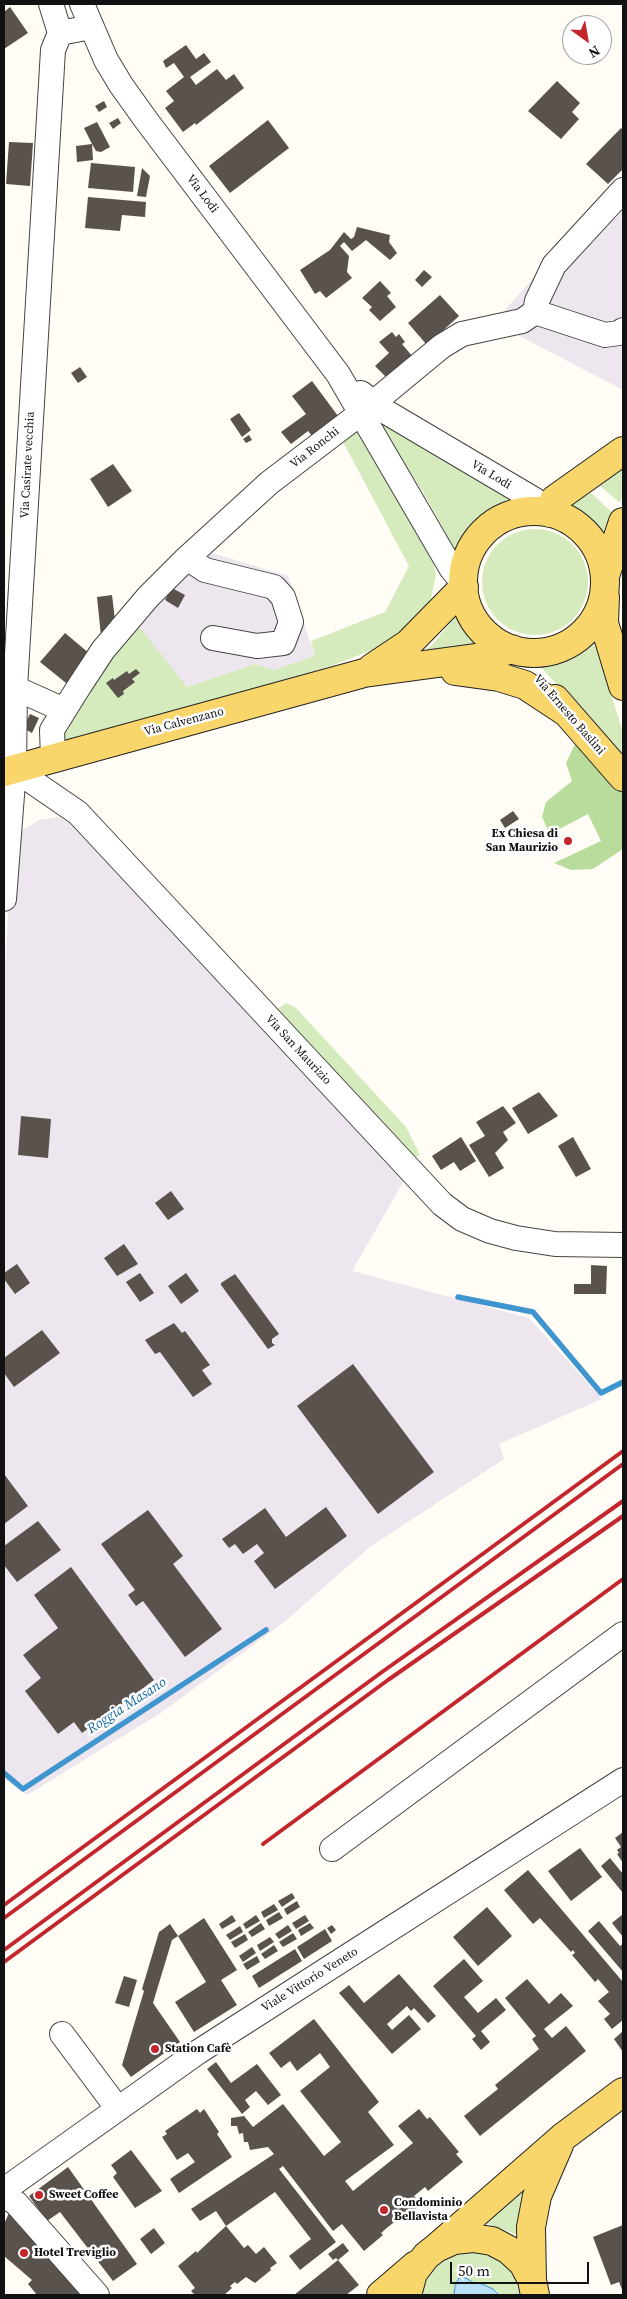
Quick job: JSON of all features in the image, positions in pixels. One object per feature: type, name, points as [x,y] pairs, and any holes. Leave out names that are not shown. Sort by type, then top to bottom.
[{"type":"main road","points":[[545,512],[554,500],[623,451]]},
{"type":"main road","points":[[623,522],[605,583],[602,601],[592,623],[575,640],[559,648],[541,652],[515,650],[497,642],[484,632],[474,618],[467,603],[463,585],[466,562],[470,552],[476,542],[490,527],[509,516],[519,513],[545,512],[570,521],[588,536],[600,554],[605,583],[604,623],[623,686]]},
{"type":"main road","name":"Via Calvenzano","points":[[364,673],[408,644],[463,585]]},
{"type":"main road","name":"Via Calvenzano","points":[[9,771],[364,673],[490,656],[515,650]]},
{"type":"main road","name":"Via Ernesto Baslini","points":[[515,650],[526,666],[623,777]]},
{"type":"main road","points":[[404,667],[469,672],[500,677],[525,685],[566,712]]},
{"type":"main road","points":[[382,2295],[563,2137],[620,2097]]},
{"type":"main road","points":[[536,2288],[531,2227],[537,2196],[563,2137]]},
{"type":"main road","points":[[406,2295],[413,2273],[431,2252],[454,2240],[473,2238],[492,2241],[509,2250],[522,2263],[536,2288]]},
{"type":"street","points":[[51,4],[60,33],[90,27]]},
{"type":"street","name":"Via Lodi","points":[[82,4],[90,27],[116,77],[146,120],[338,374],[367,408],[452,568],[463,585]]},
{"type":"street","name":"Via Casirate vecchia","points":[[4,899],[9,771],[9,683],[52,50],[60,33]]},
{"type":"street","points":[[623,190],[554,265],[537,301],[535,312],[605,335],[619,333],[623,330]]},
{"type":"street","name":"Via Ronchi","points":[[52,758],[52,730],[103,650],[148,597],[187,558],[269,483],[367,408],[442,346],[462,334],[522,321],[535,312]]},
{"type":"street","name":"Via Lodi","points":[[367,408],[535,500],[545,512]]},
{"type":"street","points":[[187,558],[205,570],[274,588],[283,598],[291,622],[284,644],[257,646],[213,638]]},
{"type":"street","points":[[9,683],[64,710]]},
{"type":"street","name":"Via San Maurizio","points":[[9,771],[78,813],[442,1204],[462,1219],[490,1231],[516,1238],[555,1244],[623,1245]]},
{"type":"street","points":[[623,1634],[335,1854],[623,1652]]},
{"type":"street","name":"Viale Vittorio Veneto","points":[[4,2190],[198,2052],[623,1780]]},
{"type":"street","points":[[62,2034],[118,2109]]},
{"type":"street","points":[[4,2196],[16,2203],[97,2295]]},
{"type":"shaded area","points":[[623,178],[623,390],[512,332],[503,312]]},
{"type":"shaded area","points":[[212,553],[288,576],[315,656],[274,670],[255,664],[186,687],[138,625],[173,586]]},
{"type":"shaded area","points":[[59,817],[85,833],[405,1179],[352,1271],[529,1318],[602,1399],[499,1444],[504,1459],[370,1547],[283,1623],[162,1712],[27,1795],[4,1779],[4,984],[12,852],[17,834],[39,820]]},
{"type":"green space","points":[[374,417],[516,502],[516,504],[483,522],[474,530],[458,555],[423,492]]},
{"type":"green space","points":[[357,427],[431,553],[436,575],[430,604],[410,627],[378,648],[328,667],[202,703],[73,746],[65,746],[58,729],[108,657],[138,625],[187,687],[255,664],[274,670],[315,656],[311,641],[385,612],[409,566],[342,440]]},
{"type":"green space","points":[[623,468],[623,493],[620,503],[600,486]]},
{"type":"green space","points":[[591,493],[614,514],[604,539],[600,538],[589,524],[567,508],[567,505]]},
{"type":"green space","points":[[535,529],[555,533],[573,544],[584,562],[588,582],[584,602],[573,620],[555,631],[535,635],[515,631],[497,620],[486,602],[482,582],[486,562],[497,544],[515,533]]},
{"type":"green space","points":[[459,612],[478,639],[489,650],[419,655],[433,644]]},
{"type":"green space","points":[[590,639],[594,641],[623,732],[623,757],[538,664],[563,657]]},
{"type":"green space","points":[[575,744],[623,794],[623,849],[593,869],[571,870],[554,863],[601,841],[588,814],[550,834],[542,817],[546,802],[572,781],[566,763]]},
{"type":"green space","points":[[286,1003],[295,1007],[406,1127],[420,1155],[416,1157],[275,1011]]},
{"type":"green space","points":[[526,2185],[522,2203],[520,2236],[480,2221]]},
{"type":"green space","points":[[474,2248],[506,2260],[526,2295],[499,2295],[497,2291],[482,2284],[455,2286],[454,2295],[417,2295],[420,2284],[441,2257]]},
{"type":"water","points":[[459,2278],[466,2278],[472,2282],[482,2284],[493,2289],[499,2295],[454,2295],[455,2286]]},
{"type":"building","points":[[10,7],[28,33],[4,49],[4,12]]},
{"type":"building","points":[[186,45],[196,59],[204,53],[211,62],[190,77],[196,85],[217,69],[226,80],[234,74],[244,88],[196,125],[195,123],[183,132],[165,108],[174,101],[166,91],[184,77],[174,63],[166,68],[163,61]]},
{"type":"building","points":[[557,81],[580,103],[572,112],[579,119],[561,139],[528,111]]},
{"type":"building","points":[[104,101],[107,107],[99,112],[95,106]]},
{"type":"building","points":[[118,118],[121,123],[113,129],[109,123]]},
{"type":"building","points":[[268,120],[289,148],[230,193],[209,166]]},
{"type":"building","points":[[97,122],[110,147],[101,152],[96,151],[84,128]]},
{"type":"building","points":[[621,128],[623,130],[623,169],[608,184],[586,164]]},
{"type":"building","points":[[9,142],[33,143],[30,186],[6,184]]},
{"type":"building","points":[[92,144],[93,160],[77,162],[76,146]]},
{"type":"building","points":[[91,163],[135,167],[133,192],[88,188]]},
{"type":"building","points":[[142,168],[150,176],[146,197],[137,196]]},
{"type":"building","points":[[88,197],[146,202],[145,217],[122,215],[120,231],[85,228]]},
{"type":"building","points":[[357,227],[390,235],[389,242],[397,253],[390,260],[366,240],[352,251],[344,242],[340,246],[349,256],[347,272],[352,278],[326,298],[320,291],[315,294],[300,270],[330,250],[344,232],[351,239],[354,237]]},
{"type":"building","points":[[424,270],[432,277],[422,287],[415,280]]},
{"type":"building","points":[[380,281],[391,293],[387,296],[396,307],[380,321],[369,310],[372,307],[362,298]]},
{"type":"building","points":[[440,295],[459,316],[427,345],[408,323]]},
{"type":"building","points":[[392,332],[396,337],[399,334],[405,342],[402,344],[413,357],[388,379],[375,366],[389,353],[379,342]]},
{"type":"building","points":[[80,367],[87,377],[78,383],[71,373]]},
{"type":"building","points":[[312,381],[338,416],[312,436],[308,431],[291,444],[281,432],[306,414],[292,396]]},
{"type":"building","points":[[239,413],[251,430],[242,437],[230,419]]},
{"type":"building","points":[[249,435],[252,440],[246,443],[243,439]]},
{"type":"building","points":[[113,464],[132,491],[108,507],[90,479]]},
{"type":"building","points":[[172,588],[185,595],[178,608],[165,600]]},
{"type":"building","points":[[112,595],[115,620],[101,636],[97,597]]},
{"type":"building","points":[[65,633],[90,654],[66,683],[40,662]]},
{"type":"building","points":[[136,669],[140,673],[132,679],[135,682],[123,691],[124,694],[118,698],[106,683],[127,671],[129,674]]},
{"type":"building","points":[[30,714],[39,718],[32,733],[23,728]]},
{"type":"building","points":[[513,811],[519,819],[505,828],[500,820]]},
{"type":"building","points":[[539,1092],[558,1116],[528,1134],[512,1108]]},
{"type":"building","points":[[503,1106],[516,1123],[503,1132],[508,1140],[495,1153],[504,1168],[489,1177],[469,1145],[485,1136],[476,1122]]},
{"type":"building","points":[[21,1116],[51,1119],[48,1158],[18,1155]]},
{"type":"building","points":[[461,1137],[476,1161],[460,1171],[454,1162],[441,1170],[432,1156]]},
{"type":"building","points":[[573,1137],[591,1169],[576,1177],[558,1146]]},
{"type":"building","points":[[171,1191],[184,1209],[168,1220],[155,1203]]},
{"type":"building","points":[[124,1244],[138,1264],[117,1276],[104,1258]]},
{"type":"building","points":[[17,1264],[30,1283],[15,1294],[4,1279],[4,1273]]},
{"type":"building","points":[[591,1265],[607,1266],[606,1294],[574,1294],[574,1284],[591,1284]]},
{"type":"building","points":[[140,1273],[154,1293],[140,1302],[126,1282]]},
{"type":"building","points":[[186,1273],[199,1291],[181,1304],[168,1286]]},
{"type":"building","points":[[235,1274],[279,1334],[272,1339],[272,1343],[275,1345],[268,1349],[221,1285],[221,1283]]},
{"type":"building","points":[[174,1323],[182,1333],[185,1331],[210,1365],[202,1370],[212,1384],[193,1397],[160,1352],[155,1354],[145,1340]]},
{"type":"building","points":[[42,1330],[60,1353],[14,1387],[4,1373],[4,1358]]},
{"type":"building","points":[[353,1364],[434,1472],[378,1514],[297,1406]]},
{"type":"building","points":[[4,1474],[28,1506],[4,1524]]},
{"type":"building","points":[[326,1507],[347,1536],[275,1589],[254,1561],[264,1553],[257,1544],[243,1554],[235,1544],[229,1548],[222,1539],[265,1508],[286,1537]]},
{"type":"building","points":[[148,1510],[183,1556],[173,1564],[222,1629],[185,1657],[143,1601],[136,1606],[128,1595],[135,1590],[101,1544]]},
{"type":"building","points":[[38,1521],[61,1550],[17,1582],[4,1565],[4,1546]]},
{"type":"building","points":[[71,1567],[154,1680],[82,1733],[74,1722],[58,1734],[25,1691],[41,1678],[23,1655],[58,1628],[34,1595]]},
{"type":"building","points":[[623,1832],[623,1863],[617,1854],[619,1853],[617,1850],[621,1847],[615,1838]]},
{"type":"building","points":[[580,1848],[602,1877],[571,1901],[548,1871]]},
{"type":"building","points":[[610,1858],[623,1874],[623,1893],[601,1866]]},
{"type":"building","points":[[528,1870],[623,1982],[623,2020],[612,2029],[604,2019],[610,2014],[598,2001],[609,1992],[598,1979],[595,1982],[572,1955],[575,1953],[573,1950],[571,1952],[540,1918],[533,1924],[504,1890]]},
{"type":"building","points":[[292,1893],[295,1898],[282,1907],[278,1901]]},
{"type":"building","points":[[297,1901],[300,1907],[287,1915],[284,1909]]},
{"type":"building","points":[[274,1904],[278,1910],[264,1918],[261,1912]]},
{"type":"building","points":[[487,1907],[512,1936],[478,1966],[453,1937]]},
{"type":"building","points":[[279,1912],[283,1918],[269,1926],[266,1920]]},
{"type":"building","points":[[623,1914],[623,1937],[612,1923]]},
{"type":"building","points":[[232,1915],[236,1921],[222,1929],[219,1924]]},
{"type":"building","points":[[256,1915],[260,1921],[246,1929],[243,1924]]},
{"type":"building","points":[[305,1915],[309,1921],[296,1929],[292,1923]]},
{"type":"building","points":[[204,1918],[237,1970],[221,1980],[237,2005],[194,2032],[175,2002],[206,1982],[178,1936]]},
{"type":"building","points":[[599,1921],[620,1946],[623,1944],[623,1972],[588,1931]]},
{"type":"building","points":[[261,1923],[265,1929],[252,1937],[248,1932]]},
{"type":"building","points":[[310,1923],[314,1928],[301,1936],[298,1930]]},
{"type":"building","points":[[170,1924],[178,1936],[172,1940],[153,2003],[180,2042],[131,2077],[122,2065],[159,1932]]},
{"type":"building","points":[[288,1925],[292,1931],[279,1939],[275,1934]]},
{"type":"building","points":[[332,1925],[336,1930],[331,1934],[327,1928]]},
{"type":"building","points":[[240,1926],[243,1932],[230,1940],[226,1935]]},
{"type":"building","points":[[325,1929],[332,1941],[304,1959],[297,1947]]},
{"type":"building","points":[[293,1933],[297,1939],[283,1947],[279,1942]]},
{"type":"building","points":[[245,1934],[248,1940],[235,1948],[231,1942]]},
{"type":"building","points":[[270,1937],[274,1942],[260,1951],[257,1945]]},
{"type":"building","points":[[274,1945],[278,1951],[265,1959],[261,1954]]},
{"type":"building","points":[[252,1947],[256,1953],[243,1962],[239,1956]]},
{"type":"building","points":[[295,1949],[302,1961],[259,1988],[252,1976]]},
{"type":"building","points":[[257,1956],[260,1962],[247,1970],[243,1964]]},
{"type":"building","points":[[464,1959],[483,1981],[464,1997],[478,2013],[496,1998],[506,2010],[481,2031],[490,2042],[481,2050],[472,2039],[476,2036],[433,1986]]},
{"type":"building","points":[[399,1974],[436,2016],[428,2023],[414,2008],[411,2011],[407,2006],[387,2024],[392,2030],[409,2015],[421,2029],[392,2054],[339,1993],[349,1985],[364,2003]]},
{"type":"building","points":[[124,1976],[137,1980],[129,2007],[115,2003]]},
{"type":"building","points":[[527,1979],[549,2004],[561,1993],[573,2006],[544,2029],[552,2038],[566,2026],[586,2051],[480,2136],[464,2116],[498,2089],[495,2085],[539,2049],[532,2039],[536,2036],[505,1998]]},
{"type":"building","points":[[314,2019],[379,2102],[368,2112],[394,2145],[345,2181],[353,2191],[413,2143],[398,2126],[419,2109],[427,2119],[430,2117],[459,2152],[456,2154],[463,2162],[428,2191],[425,2187],[414,2196],[421,2204],[405,2218],[403,2215],[388,2227],[381,2233],[383,2235],[364,2251],[342,2224],[333,2231],[283,2166],[279,2169],[336,2242],[300,2270],[289,2256],[311,2239],[275,2192],[226,2226],[216,2211],[200,2221],[191,2209],[274,2154],[268,2147],[250,2150],[248,2142],[244,2142],[243,2133],[239,2134],[237,2126],[231,2126],[231,2118],[244,2116],[253,2127],[283,2104],[324,2156],[341,2142],[300,2091],[330,2067],[320,2053],[297,2071],[290,2061],[281,2068],[269,2053]]},
{"type":"building","points":[[623,2031],[623,2052],[614,2039]]},
{"type":"building","points":[[216,2062],[231,2083],[257,2064],[281,2095],[268,2105],[256,2091],[245,2100],[250,2107],[242,2114],[207,2069]]},
{"type":"building","points":[[197,2109],[200,2113],[204,2109],[232,2157],[179,2193],[170,2179],[195,2162],[188,2153],[177,2160],[162,2137],[167,2134],[165,2131]]},
{"type":"building","points":[[131,2150],[162,2191],[135,2208],[113,2177],[117,2173],[111,2165]]},
{"type":"building","points":[[68,2167],[137,2264],[113,2281],[60,2212],[47,2221],[29,2196]]},
{"type":"building","points":[[9,2213],[81,2295],[37,2295],[28,2284],[32,2280],[4,2256],[4,2224]]},
{"type":"building","points":[[623,2225],[623,2292],[619,2282],[611,2285],[593,2237]]},
{"type":"building","points":[[226,2226],[244,2248],[248,2245],[256,2254],[264,2247],[277,2263],[255,2283],[246,2277],[237,2284],[235,2282],[230,2286],[232,2288],[224,2295],[195,2295],[191,2291],[195,2288],[178,2266],[196,2251],[197,2253]]},
{"type":"building","points":[[154,2228],[165,2243],[151,2254],[140,2239]]},
{"type":"building","points":[[343,2243],[349,2251],[338,2260],[336,2258],[333,2260],[328,2254]]},
{"type":"building","points":[[338,2260],[359,2285],[346,2295],[294,2295]]},
{"type":"waterway","points":[[458,1297],[533,1312],[601,1393],[623,1382]]},
{"type":"waterway","name":"Roggia Masano","points":[[4,1773],[23,1789],[266,1630]]},
{"type":"railway","points":[[4,1905],[623,1451]]},
{"type":"railway","points":[[4,1918],[623,1464]]},
{"type":"railway","points":[[4,1950],[382,1672],[623,1501]]},
{"type":"railway","points":[[4,1962],[388,1680],[623,1516]]},
{"type":"railway","points":[[263,1844],[623,1579]]},
{"type":"place","name":"Ex Chiesa di San Maurizio","points":[[568,841]]},
{"type":"place","name":"Station Cafè","points":[[155,2049]]},
{"type":"place","name":"Sweet Coffee","points":[[39,2195]]},
{"type":"place","name":"Condominio Bellavista","points":[[384,2210]]},
{"type":"place","name":"Hotel Treviglio","points":[[24,2253]]}]
